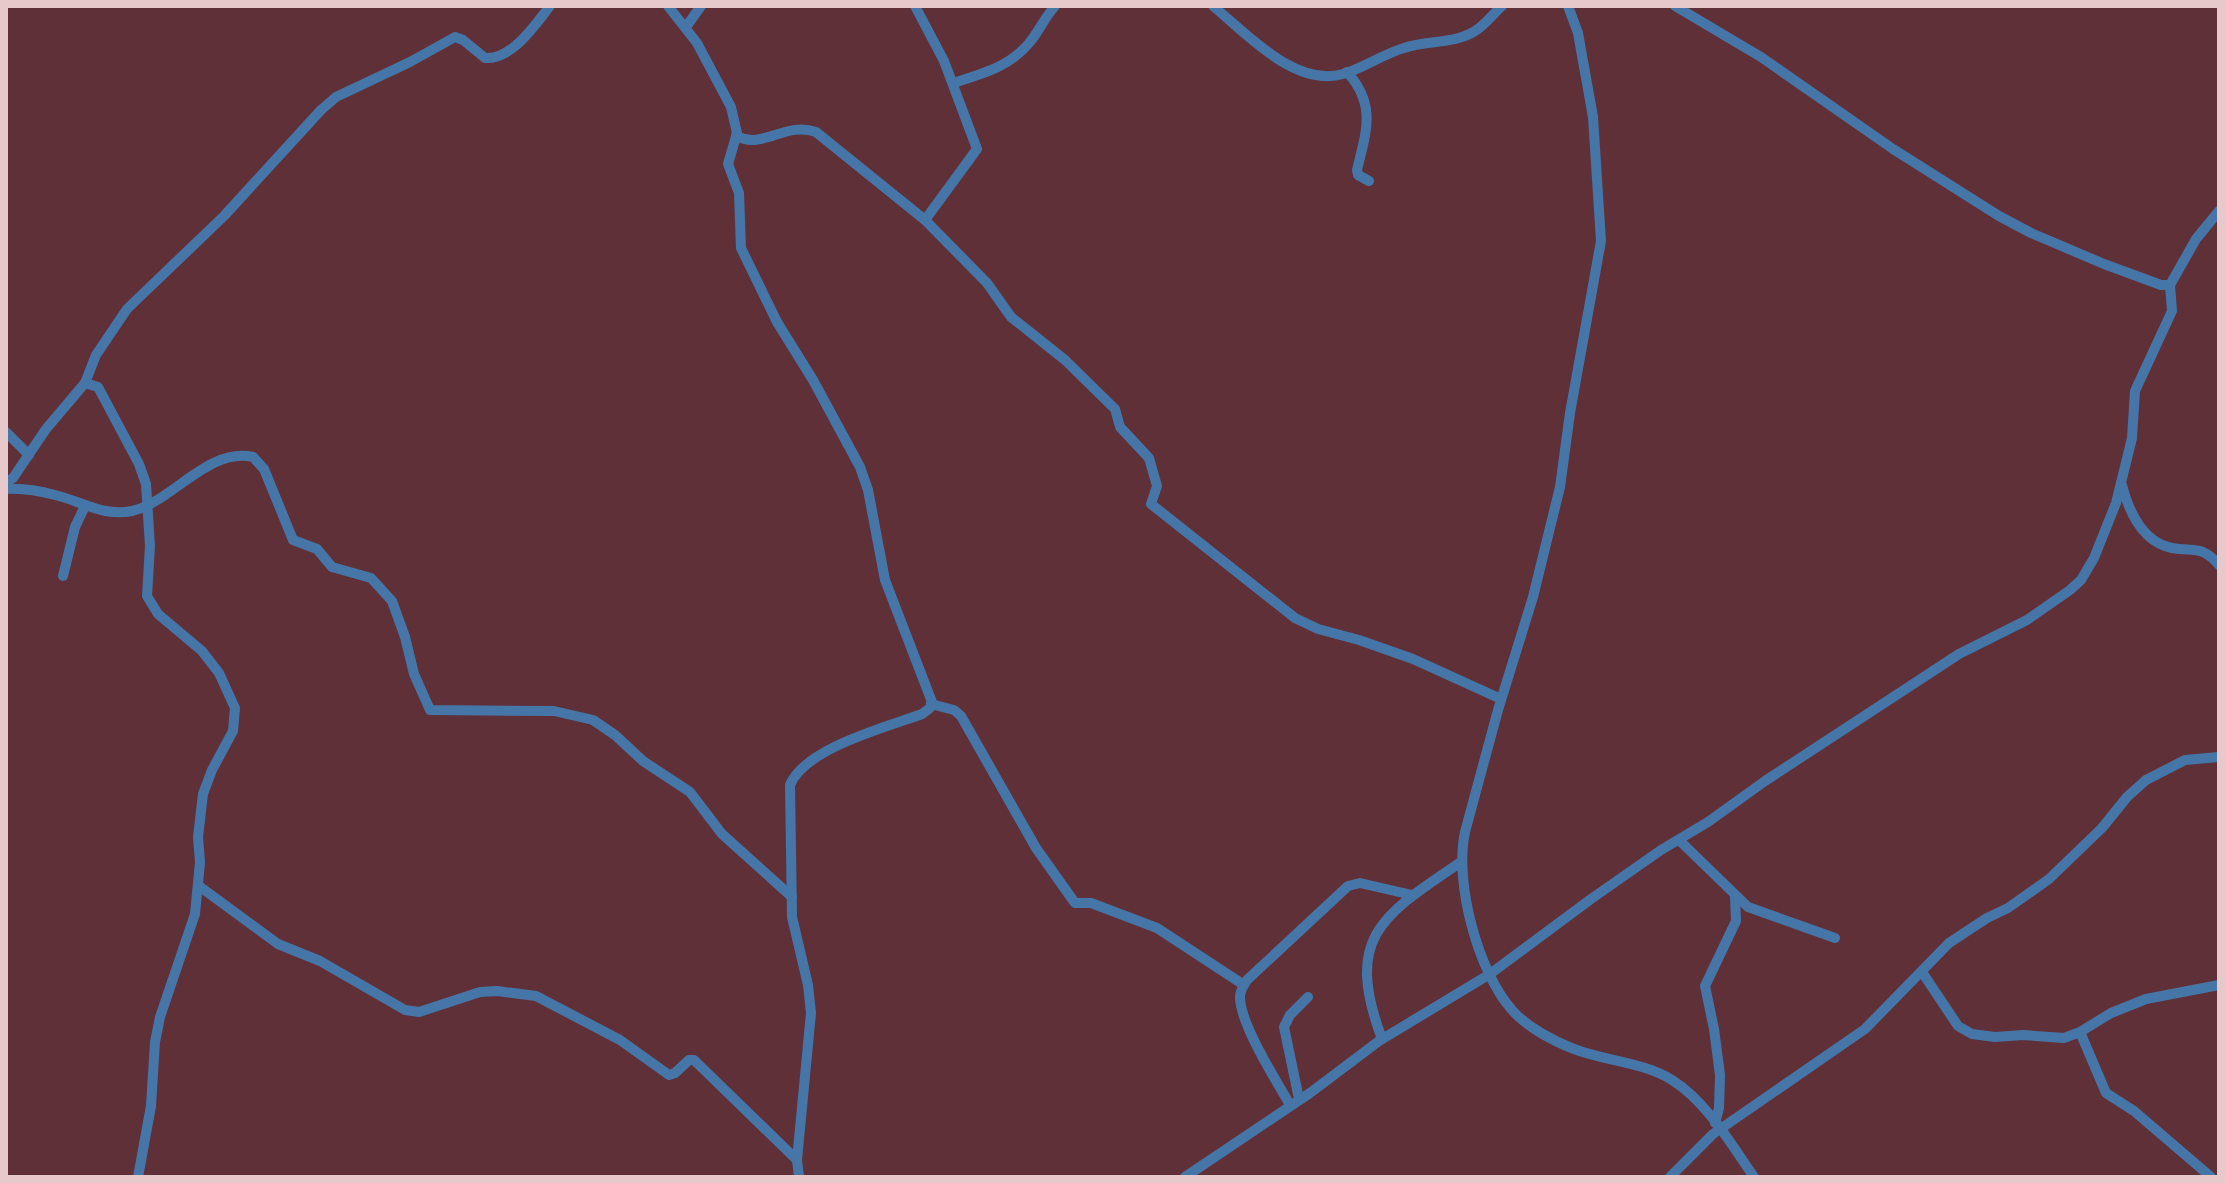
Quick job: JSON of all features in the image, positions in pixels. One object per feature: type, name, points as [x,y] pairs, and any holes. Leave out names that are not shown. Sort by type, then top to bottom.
[{"type":"street","points":[[6,482],[13,478],[46,429],[85,383],[96,355],[127,309],[224,216],[331,100],[452,38],[463,40],[485,58],[502,55],[550,6]]},
{"type":"street","points":[[668,6],[697,43],[731,107],[737,129],[728,164],[739,193],[741,248],[777,322],[813,380],[860,467],[871,503],[885,580],[931,704]]},
{"type":"street","points":[[686,27],[701,6]]},
{"type":"street","points":[[915,6],[953,83],[977,151],[925,220]]},
{"type":"street","points":[[953,83],[1001,67],[1013,59],[1032,40],[1055,6]]},
{"type":"street","points":[[1213,6],[1260,47],[1318,77],[1347,72],[1400,49],[1469,35],[1502,6]]},
{"type":"street","points":[[1568,6],[1578,33],[1593,117],[1601,241],[1560,487],[1533,597],[1471,806],[1461,862],[1467,908],[1490,974],[1512,1010],[1542,1033],[1572,1049],[1644,1068],[1671,1080],[1691,1095],[1718,1126],[1754,1177]]},
{"type":"street","points":[[1675,6],[1761,57],[1893,149],[1999,216],[2104,264],[2161,285],[2170,285]]},
{"type":"street","points":[[1347,72],[1365,99],[1367,132],[1357,170],[1358,175],[1369,181]]},
{"type":"street","points":[[736,136],[755,141],[788,130],[816,132],[925,220],[987,283],[1011,317],[1065,360],[1115,409],[1120,427],[1149,458],[1157,486],[1150,500],[1154,507],[1295,618],[1318,629],[1413,659],[1501,699]]},
{"type":"street","points":[[1185,1177],[1382,1039],[1490,974],[1591,899],[1929,673],[1985,639],[2027,620],[2081,580],[2094,558],[2122,485],[2132,438],[2135,391],[2171,314],[2170,285],[2196,239],[2219,211]]},
{"type":"street","points":[[85,383],[98,387],[139,464],[146,484],[150,546],[147,596],[158,614],[210,662],[225,684],[235,708],[233,731],[203,794],[195,914],[160,1017],[155,1042],[151,1106],[138,1177]]},
{"type":"street","points":[[6,432],[29,455]]},
{"type":"street","points":[[6,489],[56,495],[113,513],[132,511],[201,470],[239,455],[253,457],[264,469],[293,540],[317,549],[332,567],[371,578],[392,601],[414,674],[430,710],[554,711],[593,720],[643,761],[690,792],[722,834],[792,897]]},
{"type":"street","points":[[2122,485],[2127,505],[2141,530],[2153,540],[2172,548],[2205,552],[2219,565]]},
{"type":"street","points":[[63,576],[75,527],[85,506]]},
{"type":"street","points":[[799,1177],[797,1160],[811,1013],[808,985],[796,942],[789,792],[793,778],[825,753],[922,714],[931,704]]},
{"type":"street","points":[[931,704],[954,710],[961,716],[1036,848],[1075,903],[1091,903],[1157,928],[1244,985]]},
{"type":"street","points":[[1670,1177],[1718,1126],[1848,1042],[1949,943],[2049,879],[2146,780],[2185,760],[2219,757]]},
{"type":"street","points":[[1679,840],[1735,897],[1754,910],[1835,938]]},
{"type":"street","points":[[1382,1039],[1369,1004],[1367,957],[1376,932],[1412,895],[1461,862]]},
{"type":"street","points":[[1295,1102],[1246,1020],[1240,1000],[1244,985],[1348,886],[1360,883],[1412,895]]},
{"type":"street","points":[[199,886],[278,944],[320,961],[405,1010],[428,1010],[480,992],[518,993],[547,1001],[620,1040],[669,1075],[689,1060],[694,1060],[797,1160]]},
{"type":"street","points":[[1718,1126],[1720,1075],[1705,986],[1736,921],[1735,897]]},
{"type":"street","points":[[1922,972],[1948,1013],[1965,1032],[1995,1037],[2023,1035],[2064,1038],[2146,999],[2219,985]]},
{"type":"street","points":[[1295,1102],[1284,1027],[1290,1015],[1308,997]]},
{"type":"street","points":[[2080,1032],[2106,1093],[2134,1111],[2211,1177]]}]
